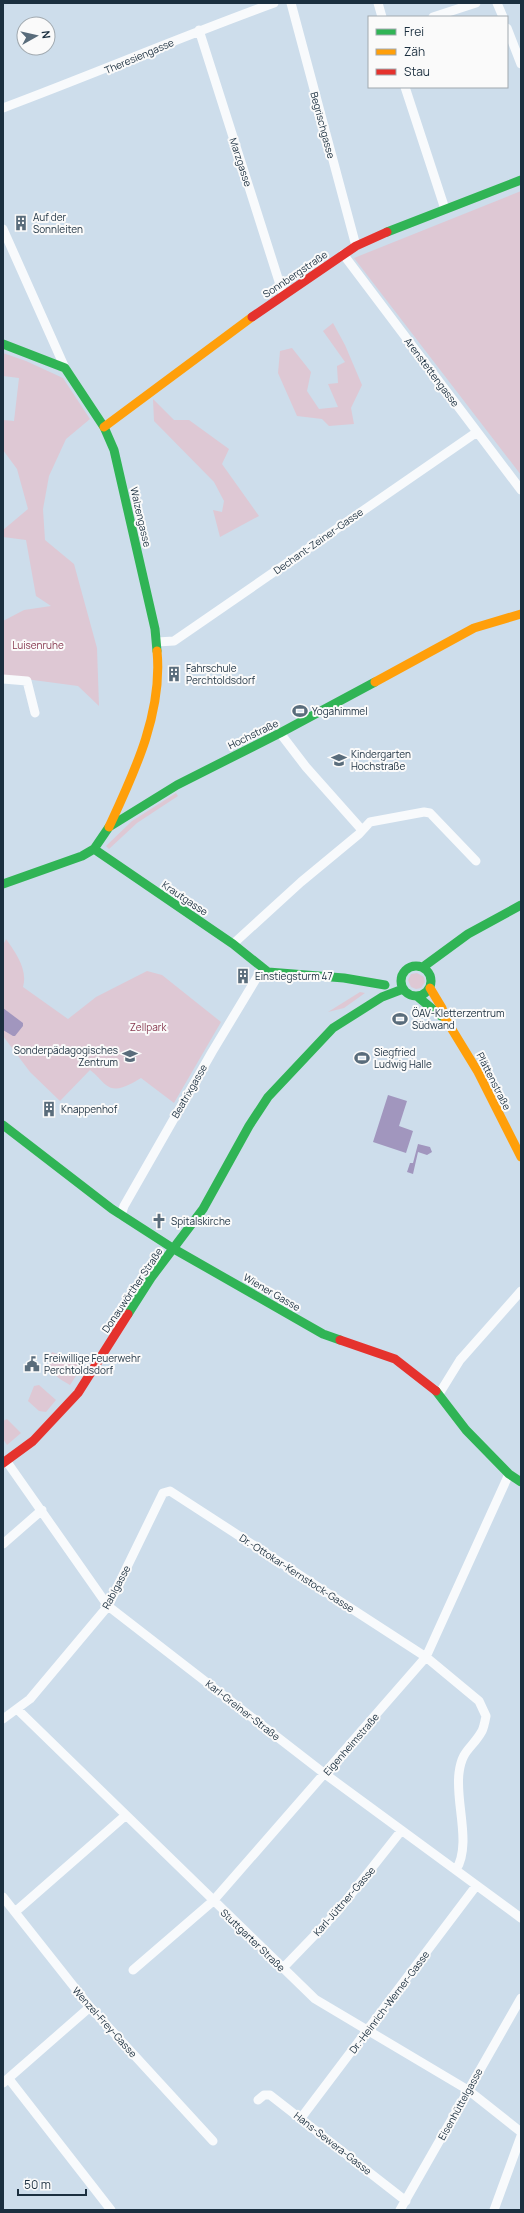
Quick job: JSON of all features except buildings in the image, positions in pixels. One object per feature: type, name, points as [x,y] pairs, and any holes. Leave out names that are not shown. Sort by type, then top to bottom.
[{"type":"main road","name":"Sonnbergstraße","points":[[104,427],[283,294],[356,246],[445,209],[521,180]]},
{"type":"main road","points":[[3,344],[65,368]]},
{"type":"main road","name":"Walzengasse","points":[[65,368],[104,427],[114,450],[157,642],[152,716],[134,772],[109,827]]},
{"type":"main road","name":"Hochstraße","points":[[3,884],[54,868],[82,856],[94,849],[109,827],[183,782],[280,733],[474,628],[521,614]]},
{"type":"main road","name":"Krautgasse","points":[[94,849],[233,944],[262,969]]},
{"type":"main road","points":[[457,942],[426,993],[418,997],[409,995],[403,989],[401,979],[405,971],[410,967],[423,967],[444,950],[468,934],[521,905]]},
{"type":"main road","points":[[423,967],[429,972],[431,983]]},
{"type":"main road","points":[[262,969],[275,974],[352,979],[385,985]]},
{"type":"main road","name":"Donauwörther Straße","points":[[5,1462],[33,1441],[78,1393],[151,1278],[203,1209],[249,1126],[268,1097],[320,1040],[360,1000],[385,985],[401,979]]},
{"type":"main road","name":"Plättenstraße","points":[[431,983],[445,1018],[478,1072],[521,1157]]},
{"type":"main road","name":"Donauwörther Straße","points":[[338,1023],[382,997],[403,989]]},
{"type":"main road","name":"Plättenstraße","points":[[418,997],[445,1018]]},
{"type":"main road","name":"Wiener Gasse","points":[[3,1125],[121,1215],[174,1249],[323,1334],[395,1359],[439,1394],[466,1430],[509,1474],[521,1482]]},
{"type":"street","name":"Theresiengasse","points":[[3,108],[108,69],[199,30],[274,3]]},
{"type":"street","name":"Begrischgasse","points":[[291,3],[356,246]]},
{"type":"street","points":[[378,3],[382,16]]},
{"type":"street","points":[[436,16],[476,3]]},
{"type":"street","points":[[497,3],[502,16]]},
{"type":"street","name":"Marzgasse","points":[[199,30],[283,294]]},
{"type":"street","points":[[508,31],[521,64]]},
{"type":"street","points":[[405,88],[445,209]]},
{"type":"street","name":"Walzengasse","points":[[3,229],[65,368]]},
{"type":"street","name":"Arenstettengasse","points":[[343,254],[521,490]]},
{"type":"street","name":"Dechant-Zeiner-Gasse","points":[[157,642],[174,641],[477,432]]},
{"type":"street","points":[[3,679],[27,681],[35,713]]},
{"type":"street","points":[[280,733],[306,767],[362,830]]},
{"type":"street","points":[[233,944],[370,822],[424,812],[430,813],[476,861]]},
{"type":"street","name":"Beatrixgasse","points":[[121,1215],[124,1206],[212,1052],[262,969]]},
{"type":"street","points":[[439,1394],[460,1360],[521,1291]]},
{"type":"street","name":"Karl-Greiner-Straße","points":[[5,1462],[42,1510],[108,1606],[325,1774],[521,1918]]},
{"type":"street","name":"Eigenheimstraße","points":[[133,1970],[213,1901],[426,1657],[509,1474]]},
{"type":"street","name":"Dr.-Ottokar-Kernstock-Gasse","points":[[168,1490],[426,1657],[479,1701],[486,1716],[482,1731],[463,1755],[459,1775],[463,1848],[461,1863],[456,1870]]},
{"type":"street","name":"Rablgasse","points":[[3,1719],[30,1699],[108,1606],[163,1493],[168,1490]]},
{"type":"street","points":[[3,1544],[42,1510]]},
{"type":"street","name":"Stuttgarter Straße","points":[[17,1709],[282,1968],[315,1998],[367,2031],[468,2090],[521,2132]]},
{"type":"street","points":[[15,1912],[126,1815]]},
{"type":"street","name":"Karl-Jüttner-Gasse","points":[[282,1968],[337,1912],[401,1831]]},
{"type":"street","name":"Dr.-Heinrich-Werner-Gasse","points":[[301,2118],[476,1886]]},
{"type":"street","name":"Wenzel-Frey-Gasse","points":[[3,1897],[90,2007],[213,2141]]},
{"type":"street","name":"Eisenhüttelgasse","points":[[400,2210],[521,1998]]},
{"type":"street","points":[[90,2007],[6,2081],[111,2210]]},
{"type":"street","name":"Hans-Sewera-Gasse","points":[[258,2100],[264,2095],[270,2095],[406,2201]]},
{"type":"street","points":[[494,2210],[521,2136]]},
{"type":"green space","points":[[521,191],[521,475],[354,258]]},
{"type":"green space","points":[[333,323],[345,345],[362,385],[351,408],[354,424],[329,426],[322,419],[297,416],[278,373],[280,351],[292,348],[311,372],[307,391],[319,409],[338,407],[328,384],[338,383],[337,366],[345,362],[323,331]]},
{"type":"green space","name":"Luisenruhe","points":[[3,353],[26,361],[63,378],[90,419],[66,439],[49,476],[43,509],[45,540],[74,564],[97,648],[99,706],[78,686],[3,676],[3,621],[24,610],[51,606],[36,596],[26,540],[3,537],[3,530],[28,509],[17,469],[3,450],[3,420],[14,421],[19,378],[3,376]]},
{"type":"green space","points":[[153,399],[174,420],[189,420],[229,449],[222,464],[259,516],[220,537],[213,510],[222,512],[224,501],[214,482],[154,421]]},
{"type":"green space","points":[[176,793],[178,796],[137,823],[109,849],[106,846],[132,821]]},
{"type":"green space","name":"Zellpark","points":[[6,939],[20,962],[24,974],[23,987],[68,1019],[96,997],[147,971],[162,975],[221,1022],[174,1103],[141,1078],[124,1087],[115,1088],[106,1085],[90,1070],[60,1101],[30,1072],[3,1036],[3,945]]},
{"type":"green space","points":[[417,973],[424,977],[425,982],[421,988],[416,989],[411,987],[408,980],[411,974]]},
{"type":"green space","points":[[360,992],[365,993],[344,1008],[328,1012]]},
{"type":"green space","points":[[52,1352],[84,1364],[70,1385],[52,1372],[49,1363]]},
{"type":"green space","points":[[39,1385],[56,1400],[46,1412],[39,1411],[28,1401],[34,1386]]},
{"type":"green space","points":[[7,1419],[21,1433],[7,1445],[3,1439],[3,1421]]},
{"type":"shaded area","points":[[3,1008],[23,1023],[23,1026],[15,1036],[3,1030]]},
{"type":"shaded area","points":[[388,1095],[407,1101],[399,1126],[413,1131],[406,1153],[373,1142]]},
{"type":"shaded area","points":[[418,1144],[430,1147],[432,1152],[427,1155],[418,1152],[413,1174],[407,1172],[410,1163],[413,1163]]},
{"type":"traffic: fast","points":[[387,232],[521,180]]},
{"type":"traffic: fast","points":[[3,344],[65,368],[104,427],[114,450],[155,629],[157,651]]},
{"type":"traffic: fast","points":[[3,884],[82,856],[94,849],[109,827],[177,785],[280,733],[375,682]]},
{"type":"traffic: fast","points":[[94,849],[233,944],[268,972],[344,978],[385,985]]},
{"type":"traffic: fast","points":[[423,967],[468,934],[521,905]]},
{"type":"traffic: fast","points":[[416,966],[427,970],[431,981],[427,992],[416,996],[405,992],[401,981],[405,970],[416,966]]},
{"type":"traffic: fast","points":[[128,1314],[151,1278],[203,1209],[249,1126],[268,1097],[333,1028],[382,997],[403,989]]},
{"type":"traffic: fast","points":[[418,997],[441,1016]]},
{"type":"traffic: fast","points":[[3,1125],[112,1209],[174,1249],[323,1334],[340,1340]]},
{"type":"traffic: fast","points":[[436,1391],[466,1430],[509,1474],[521,1482]]},
{"type":"traffic: slow","points":[[104,427],[252,317]]},
{"type":"traffic: slow","points":[[375,682],[474,628],[521,614]]},
{"type":"traffic: slow","points":[[109,827],[137,764],[145,742],[156,697],[158,674],[157,651]]},
{"type":"traffic: slow","points":[[430,988],[442,1008],[445,1018],[478,1072],[521,1157]]},
{"type":"traffic: jam","points":[[252,317],[356,246],[387,232]]},
{"type":"traffic: jam","points":[[3,1463],[33,1441],[78,1393],[128,1314]]},
{"type":"traffic: jam","points":[[340,1340],[395,1359],[436,1391]]},
{"type":"place","name":"Auf der Sonnleiten","points":[[21,223]]},
{"type":"place","name":"Fahrschule Perchtoldsdorf","points":[[174,674]]},
{"type":"place","name":"Yogahimmel","points":[[300,711]]},
{"type":"place","name":"Kindergarten Hochstraße","points":[[339,760]]},
{"type":"place","name":"Einstiegsturm 47","points":[[243,976]]},
{"type":"place","name":"ÖAV-Kletterzentrum Südwand","points":[[400,1019]]},
{"type":"place","name":"Sonderpädagogisches Zentrum","points":[[130,1056]]},
{"type":"place","name":"Siegfried Ludwig Halle","points":[[362,1058]]},
{"type":"place","name":"Knappenhof","points":[[49,1109]]},
{"type":"place","name":"Spitalskirche","points":[[159,1221]]},
{"type":"place","name":"Freiwillige Feuerwehr Perchtoldsdorf","points":[[32,1364]]}]
